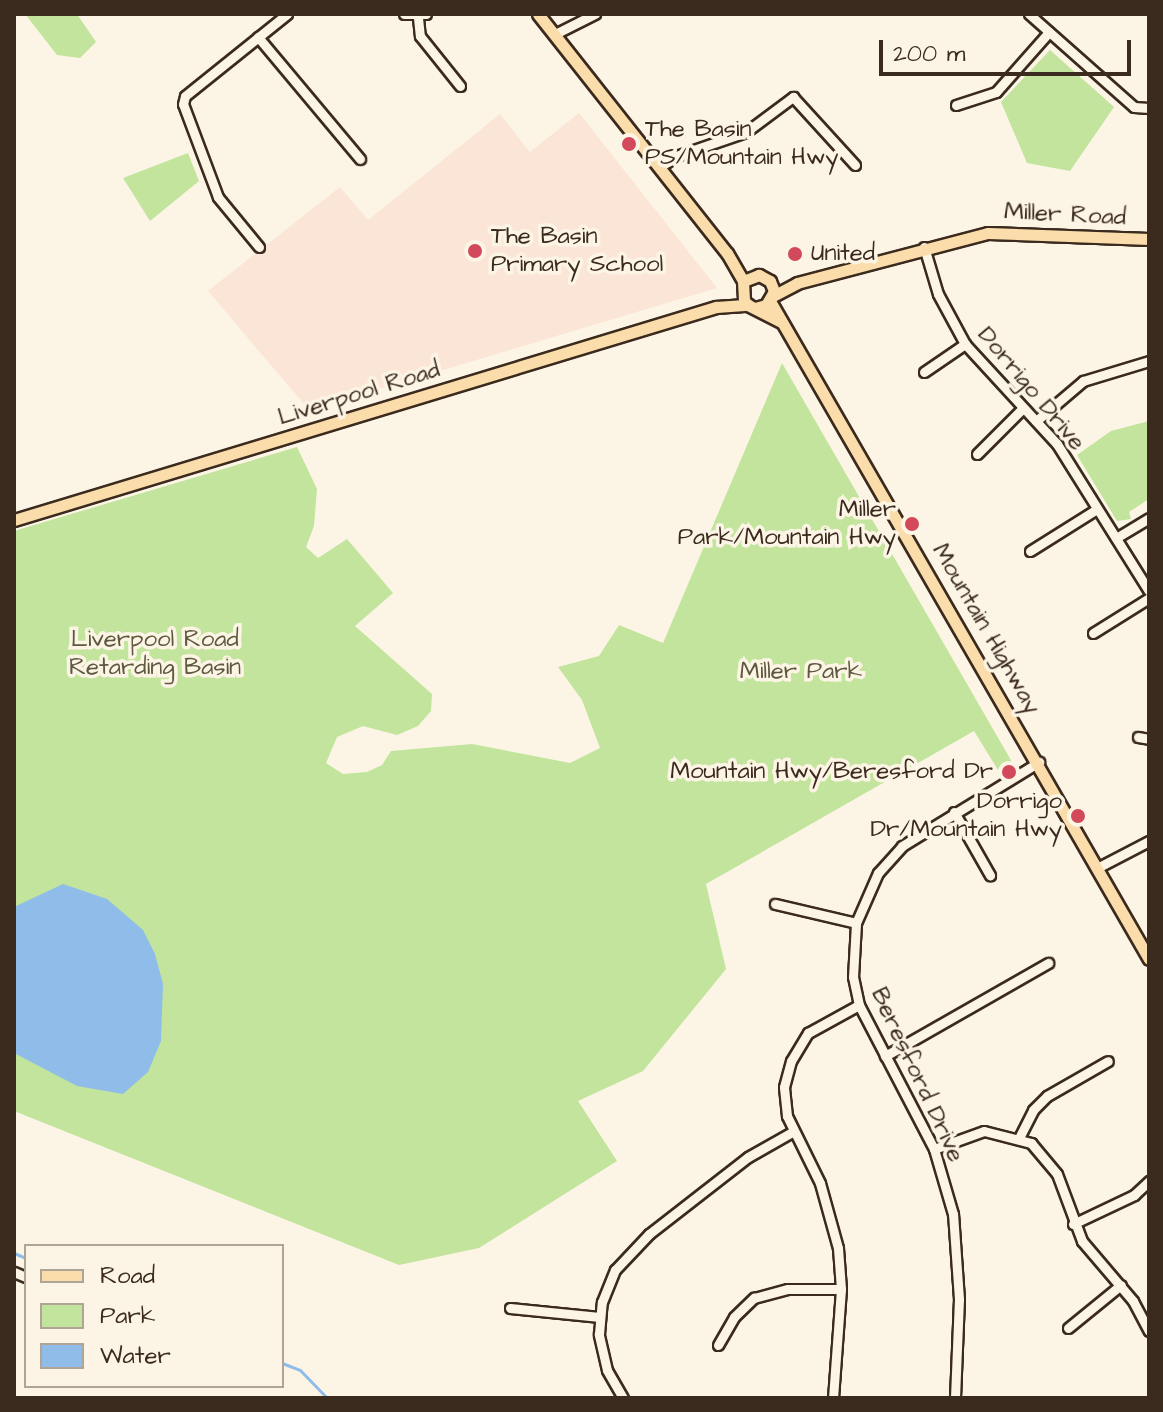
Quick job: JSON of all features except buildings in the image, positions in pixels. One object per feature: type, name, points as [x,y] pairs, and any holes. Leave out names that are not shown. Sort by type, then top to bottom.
[{"type":"main road","points":[[538,14],[727,253],[746,281],[752,306],[783,322]]},
{"type":"main road","name":"Miller Road","points":[[752,306],[772,298],[793,284],[924,247],[1009,232],[1093,241],[1149,239]]},
{"type":"main road","name":"Miller Road","points":[[746,281],[793,284]]},
{"type":"main road","name":"Liverpool Road","points":[[716,307],[746,281]]},
{"type":"main road","points":[[770,281],[772,298]]},
{"type":"main road","name":"Mountain Highway","points":[[772,298],[1149,959]]},
{"type":"main road","name":"Liverpool Road","points":[[14,520],[716,307],[752,306]]},
{"type":"street","points":[[259,247],[218,197],[183,104],[185,96],[287,14]]},
{"type":"street","points":[[404,14],[422,16],[420,36],[460,86]]},
{"type":"street","points":[[555,34],[595,14]]},
{"type":"street","points":[[1029,14],[1134,107],[1149,108]]},
{"type":"street","points":[[956,105],[996,92],[1049,32]]},
{"type":"street","points":[[258,37],[360,159]]},
{"type":"street","points":[[660,167],[676,156],[746,132],[793,97],[855,165]]},
{"type":"street","name":"Dorrigo Drive","points":[[924,247],[938,294],[965,344],[1036,421],[1149,591]]},
{"type":"street","points":[[924,372],[965,344]]},
{"type":"street","points":[[1036,421],[1083,381],[1149,361]]},
{"type":"street","points":[[977,454],[1023,408]]},
{"type":"street","points":[[1030,551],[1097,509]]},
{"type":"street","points":[[1116,538],[1149,518]]},
{"type":"street","points":[[1093,633],[1149,598]]},
{"type":"street","points":[[1138,737],[1149,739]]},
{"type":"street","name":"Beresford Drive","points":[[955,1398],[958,1252],[934,1149],[859,1005],[853,977],[856,923],[878,873],[902,846],[1039,762]]},
{"type":"street","points":[[954,812],[990,875]]},
{"type":"street","points":[[1097,868],[1149,841]]},
{"type":"street","points":[[775,904],[856,923]]},
{"type":"street","points":[[885,1056],[1048,963]]},
{"type":"street","points":[[833,1398],[841,1289],[832,1216],[792,1132],[784,1087],[797,1048],[823,1021],[859,1005]]},
{"type":"street","points":[[1020,1136],[1033,1110],[1047,1096],[1108,1061]]},
{"type":"street","points":[[623,1398],[604,1362],[600,1317],[607,1288],[631,1249],[748,1157],[792,1132]]},
{"type":"street","points":[[934,1149],[968,1133],[1020,1136],[1050,1163],[1073,1224],[1121,1285],[1149,1331]]},
{"type":"street","points":[[1073,1224],[1134,1195],[1149,1181]]},
{"type":"street","points":[[1068,1328],[1121,1285]]},
{"type":"street","points":[[718,1345],[734,1317],[754,1298],[788,1289],[841,1289]]},
{"type":"street","points":[[510,1308],[600,1317]]},
{"type":"shaded area","name":"The Basin Primary School","points":[[579,113],[717,288],[309,410],[208,291],[340,187],[368,220],[500,114],[530,152]]},
{"type":"green space","points":[[25,14],[77,14],[96,42],[80,58],[57,55]]},
{"type":"green space","points":[[1050,50],[1114,107],[1070,171],[1027,163],[1001,102]]},
{"type":"green space","points":[[188,153],[199,181],[150,221],[123,178]]},
{"type":"green space","points":[[782,363],[1012,762],[998,770],[974,731],[706,884],[726,969],[643,1071],[578,1101],[617,1161],[479,1248],[399,1265],[14,1111],[14,531],[297,447],[317,489],[314,526],[306,547],[318,558],[347,539],[393,593],[355,626],[432,694],[431,711],[418,726],[397,735],[363,726],[337,737],[326,763],[343,774],[367,772],[382,765],[391,751],[472,744],[570,763],[600,748],[582,700],[558,667],[599,656],[619,625],[663,643]]},
{"type":"green space","points":[[1149,421],[1149,499],[1129,512],[1131,519],[1117,521],[1077,455],[1111,431]]},
{"type":"water","points":[[63,884],[107,899],[143,930],[155,954],[163,984],[161,1041],[148,1072],[123,1094],[77,1086],[14,1053],[14,907]]},
{"type":"waterway","points":[[14,1253],[24,1257]]},
{"type":"waterway","points":[[284,1364],[300,1370],[327,1398]]},
{"type":"place","name":"The Basin PS/Mountain Hwy","points":[[629,144]]},
{"type":"place","name":"The Basin Primary School","points":[[475,251]]},
{"type":"place","name":"United","points":[[795,254]]},
{"type":"place","name":"Miller Park/Mountain Hwy","points":[[912,524]]},
{"type":"place","name":"Mountain Hwy/Beresford Dr","points":[[1009,772]]},
{"type":"place","name":"Dorrigo Dr/Mountain Hwy","points":[[1078,816]]},
{"type":"park label","name":"Liverpool Road Retarding Basin","points":[[155,654]]},
{"type":"park label","name":"Miller Park","points":[[801,672]]}]
